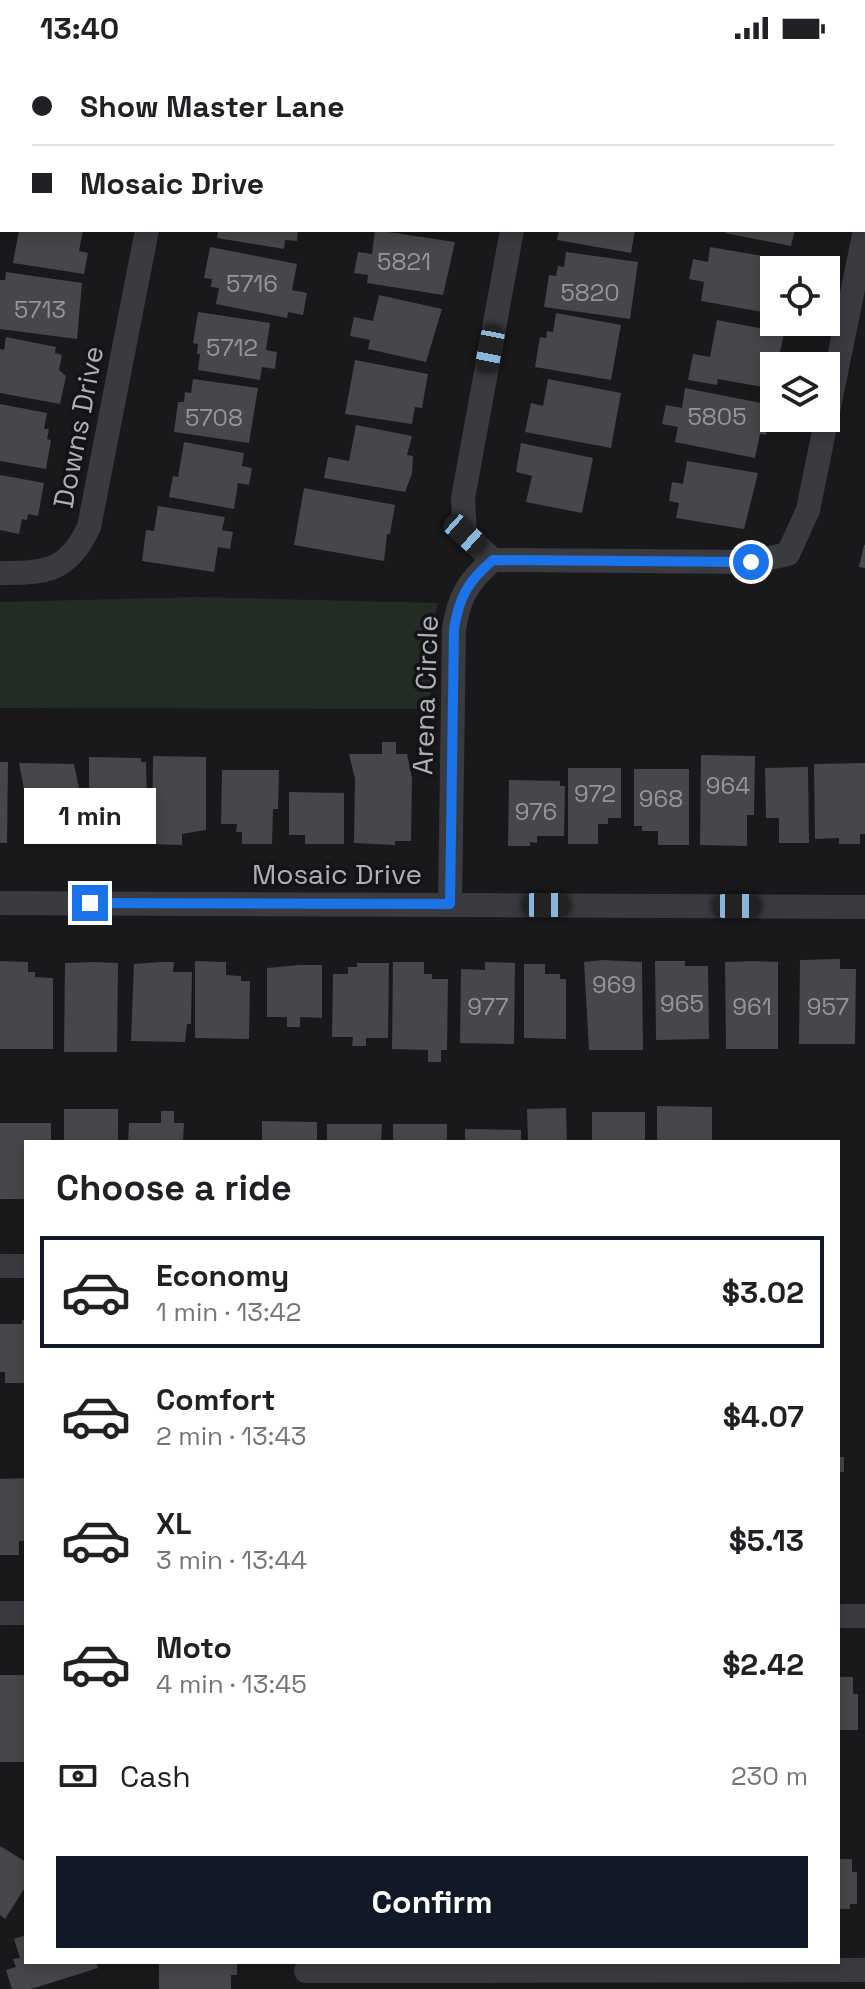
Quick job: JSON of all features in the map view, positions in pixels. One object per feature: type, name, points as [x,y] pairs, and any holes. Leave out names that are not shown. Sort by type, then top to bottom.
[{"type":"street","name":"Downs Drive","points":[[0,573],[35,573],[63,564],[78,550],[89,527],[147,232]]},
{"type":"street","points":[[512,232],[463,498],[465,534],[493,560],[751,562],[788,554],[808,510],[865,232]]},
{"type":"street","name":"Arena Circle","points":[[450,904],[454,629],[458,601],[469,580],[493,560]]},
{"type":"street","name":"Mosaic Drive","points":[[0,903],[865,907]]},
{"type":"street","points":[[0,1266],[24,1266]]},
{"type":"street","points":[[0,1613],[24,1613]]},
{"type":"street","points":[[840,1616],[865,1616]]},
{"type":"street","points":[[306,1974],[658,1980],[865,1970]]},
{"type":"shaded area","points":[[199,597],[438,603],[433,626],[430,709],[0,708],[0,602]]},
{"type":"building","points":[[19,232],[83,232],[79,251],[88,253],[84,274],[13,263]]},
{"type":"building","points":[[218,232],[298,232],[297,241],[285,240],[284,249],[217,238]]},
{"type":"building","points":[[375,232],[455,242],[443,295],[367,283],[368,275],[354,273],[358,252],[372,254]]},
{"type":"building","points":[[559,232],[635,232],[631,253],[557,240]]},
{"type":"building","points":[[725,232],[794,232],[791,246]]},
{"type":"building","points":[[210,247],[297,264],[292,290],[307,293],[303,315],[288,312],[287,318],[216,304],[219,288],[211,287],[212,279],[204,278]]},
{"type":"building","points":[[710,247],[763,256],[760,256],[760,312],[701,301],[704,282],[689,279],[693,259],[708,262]]},
{"type":"building","points":[[566,252],[638,262],[630,319],[544,307],[549,275],[556,276],[558,266],[564,267]]},
{"type":"building","points":[[6,272],[82,283],[77,339],[0,329],[0,280],[5,280]]},
{"type":"building","points":[[379,295],[442,309],[426,362],[368,349],[370,340],[350,336],[354,317],[373,321]]},
{"type":"building","points":[[198,312],[270,323],[266,350],[277,352],[275,369],[262,367],[260,380],[198,370],[200,354],[197,354],[198,344],[193,343]]},
{"type":"building","points":[[556,313],[621,325],[611,380],[535,367],[540,337],[546,338],[547,331],[553,332]]},
{"type":"building","points":[[717,320],[760,328],[760,336],[783,336],[780,352],[760,352],[760,386],[718,379],[717,385],[688,380],[693,354],[710,357]]},
{"type":"building","points":[[6,337],[56,347],[55,353],[62,355],[59,370],[66,376],[60,404],[0,393],[0,349],[4,350]]},
{"type":"building","points":[[355,360],[428,374],[422,408],[415,407],[412,424],[345,414]]},
{"type":"building","points":[[193,379],[258,388],[249,443],[174,432],[178,402],[184,402],[185,392],[191,393]]},
{"type":"building","points":[[548,379],[621,393],[611,448],[525,432],[531,403],[543,406]]},
{"type":"building","points":[[685,388],[760,403],[760,432],[767,432],[766,435],[760,434],[755,458],[675,442],[678,427],[662,424],[666,405],[682,408]]},
{"type":"building","points":[[0,404],[47,413],[44,429],[49,429],[47,439],[51,440],[46,469],[0,461]]},
{"type":"building","points":[[356,425],[412,436],[407,455],[413,456],[412,474],[405,492],[324,478],[328,457],[349,461]]},
{"type":"building","points":[[184,442],[244,453],[242,466],[252,468],[249,485],[238,483],[234,509],[169,497],[173,476],[178,477]]},
{"type":"building","points":[[521,443],[593,458],[582,513],[526,502],[532,476],[516,472]]},
{"type":"building","points":[[687,461],[758,473],[744,529],[676,518],[679,503],[669,501],[672,482],[683,484]]},
{"type":"building","points":[[0,475],[44,483],[38,516],[28,514],[27,520],[22,519],[19,534],[0,530]]},
{"type":"building","points":[[304,488],[395,505],[384,561],[294,545]]},
{"type":"building","points":[[158,506],[225,517],[222,530],[233,532],[230,549],[218,547],[214,572],[142,561],[146,530],[154,531]]},
{"type":"building","points":[[865,545],[865,568],[859,567]]},
{"type":"building","points":[[382,742],[396,742],[396,754],[407,754],[412,778],[411,841],[395,841],[395,845],[354,843],[355,779],[349,754],[382,754]]},
{"type":"building","points":[[701,755],[755,756],[754,815],[747,815],[747,846],[700,845]]},
{"type":"building","points":[[153,756],[206,757],[206,830],[182,834],[182,845],[152,844]]},
{"type":"building","points":[[89,757],[141,758],[141,762],[146,762],[148,842],[108,844],[108,834],[89,834]]},
{"type":"building","points":[[0,762],[8,762],[7,843],[0,843]]},
{"type":"building","points":[[19,763],[74,764],[79,788],[78,835],[60,835],[60,843],[24,840],[24,789]]},
{"type":"building","points":[[865,763],[865,834],[860,834],[860,844],[839,844],[839,838],[815,839],[814,764]]},
{"type":"building","points":[[808,767],[809,843],[779,843],[779,818],[766,818],[765,768]]},
{"type":"building","points":[[568,768],[621,768],[621,818],[608,818],[608,824],[598,824],[598,844],[568,844]]},
{"type":"building","points":[[634,769],[689,769],[689,845],[658,845],[658,831],[642,831],[642,826],[634,826]]},
{"type":"building","points":[[222,770],[279,770],[278,809],[273,809],[272,844],[242,844],[242,832],[236,832],[237,824],[221,824]]},
{"type":"building","points":[[509,780],[560,781],[560,786],[565,786],[564,836],[537,836],[537,843],[530,842],[530,846],[508,846]]},
{"type":"building","points":[[289,792],[344,793],[344,844],[305,844],[305,835],[289,835]]},
{"type":"building","points":[[840,959],[840,969],[856,969],[855,1044],[799,1044],[800,960]]},
{"type":"building","points":[[0,961],[28,962],[28,972],[35,972],[35,977],[53,978],[53,1049],[0,1049]]},
{"type":"building","points":[[195,961],[226,962],[226,975],[241,976],[241,981],[250,981],[249,1039],[195,1038]]},
{"type":"building","points":[[655,961],[685,961],[685,966],[708,966],[709,1039],[656,1040]]},
{"type":"building","points":[[174,962],[173,972],[192,972],[191,1024],[187,1024],[185,1042],[131,1041],[134,964]]},
{"type":"building","points":[[393,962],[424,962],[424,974],[432,974],[432,979],[448,979],[447,1050],[441,1050],[441,1062],[428,1062],[428,1050],[392,1049]]},
{"type":"building","points":[[485,962],[515,963],[514,1044],[460,1043],[461,969],[485,970]]},
{"type":"building","points":[[584,962],[642,962],[643,1050],[589,1050]]},
{"type":"building","points":[[725,962],[778,962],[778,1049],[726,1049]]},
{"type":"building","points":[[65,963],[118,963],[117,1052],[64,1052]]},
{"type":"building","points":[[357,963],[389,963],[388,1038],[366,1038],[366,1046],[352,1046],[353,1037],[332,1037],[333,974],[348,974],[348,967],[357,967]]},
{"type":"building","points":[[524,964],[545,964],[545,974],[560,974],[560,979],[566,979],[566,1039],[524,1038]]},
{"type":"building","points":[[322,965],[322,1018],[300,1017],[300,1027],[287,1027],[287,1017],[267,1017],[267,968]]},
{"type":"building","points":[[657,1106],[712,1107],[712,1140],[657,1140]]},
{"type":"building","points":[[566,1108],[567,1140],[528,1140],[527,1109]]},
{"type":"building","points":[[64,1109],[118,1109],[118,1140],[64,1140]]},
{"type":"building","points":[[161,1111],[174,1111],[174,1123],[184,1123],[183,1140],[128,1140],[129,1123],[161,1123]]},
{"type":"building","points":[[592,1112],[645,1112],[645,1140],[592,1140]]},
{"type":"building","points":[[262,1121],[317,1122],[317,1140],[262,1140]]},
{"type":"building","points":[[0,1123],[51,1123],[51,1140],[24,1140],[24,1199],[0,1199]]},
{"type":"building","points":[[327,1124],[382,1124],[381,1140],[327,1140]]},
{"type":"building","points":[[393,1124],[447,1124],[447,1140],[393,1140]]},
{"type":"building","points":[[465,1129],[521,1130],[521,1140],[465,1140]]},
{"type":"building","points":[[24,1320],[24,1383],[5,1383],[5,1372],[0,1372],[0,1324],[22,1324]]},
{"type":"building","points":[[840,1457],[844,1457],[844,1472],[840,1472]]},
{"type":"building","points":[[24,1478],[24,1541],[19,1541],[19,1555],[0,1555],[0,1479]]},
{"type":"building","points":[[0,1675],[24,1675],[24,1762],[0,1762]]},
{"type":"building","points":[[840,1677],[853,1677],[853,1694],[858,1694],[858,1730],[840,1730]]},
{"type":"building","points":[[0,1846],[24,1861],[24,1889],[5,1919],[0,1915]]},
{"type":"building","points":[[840,1859],[852,1859],[852,1872],[857,1872],[857,1904],[850,1904],[850,1909],[840,1909]]},
{"type":"building","points":[[24,1936],[24,1964],[97,1964],[98,1968],[31,1989],[12,1989],[6,1970],[16,1967],[13,1959],[20,1958],[14,1939]]},
{"type":"building","points":[[159,1964],[237,1964],[237,1975],[231,1975],[231,1989],[159,1989]]},
{"type":"route","points":[[90,903],[450,904],[454,629],[458,601],[469,580],[493,560],[751,562]]}]
